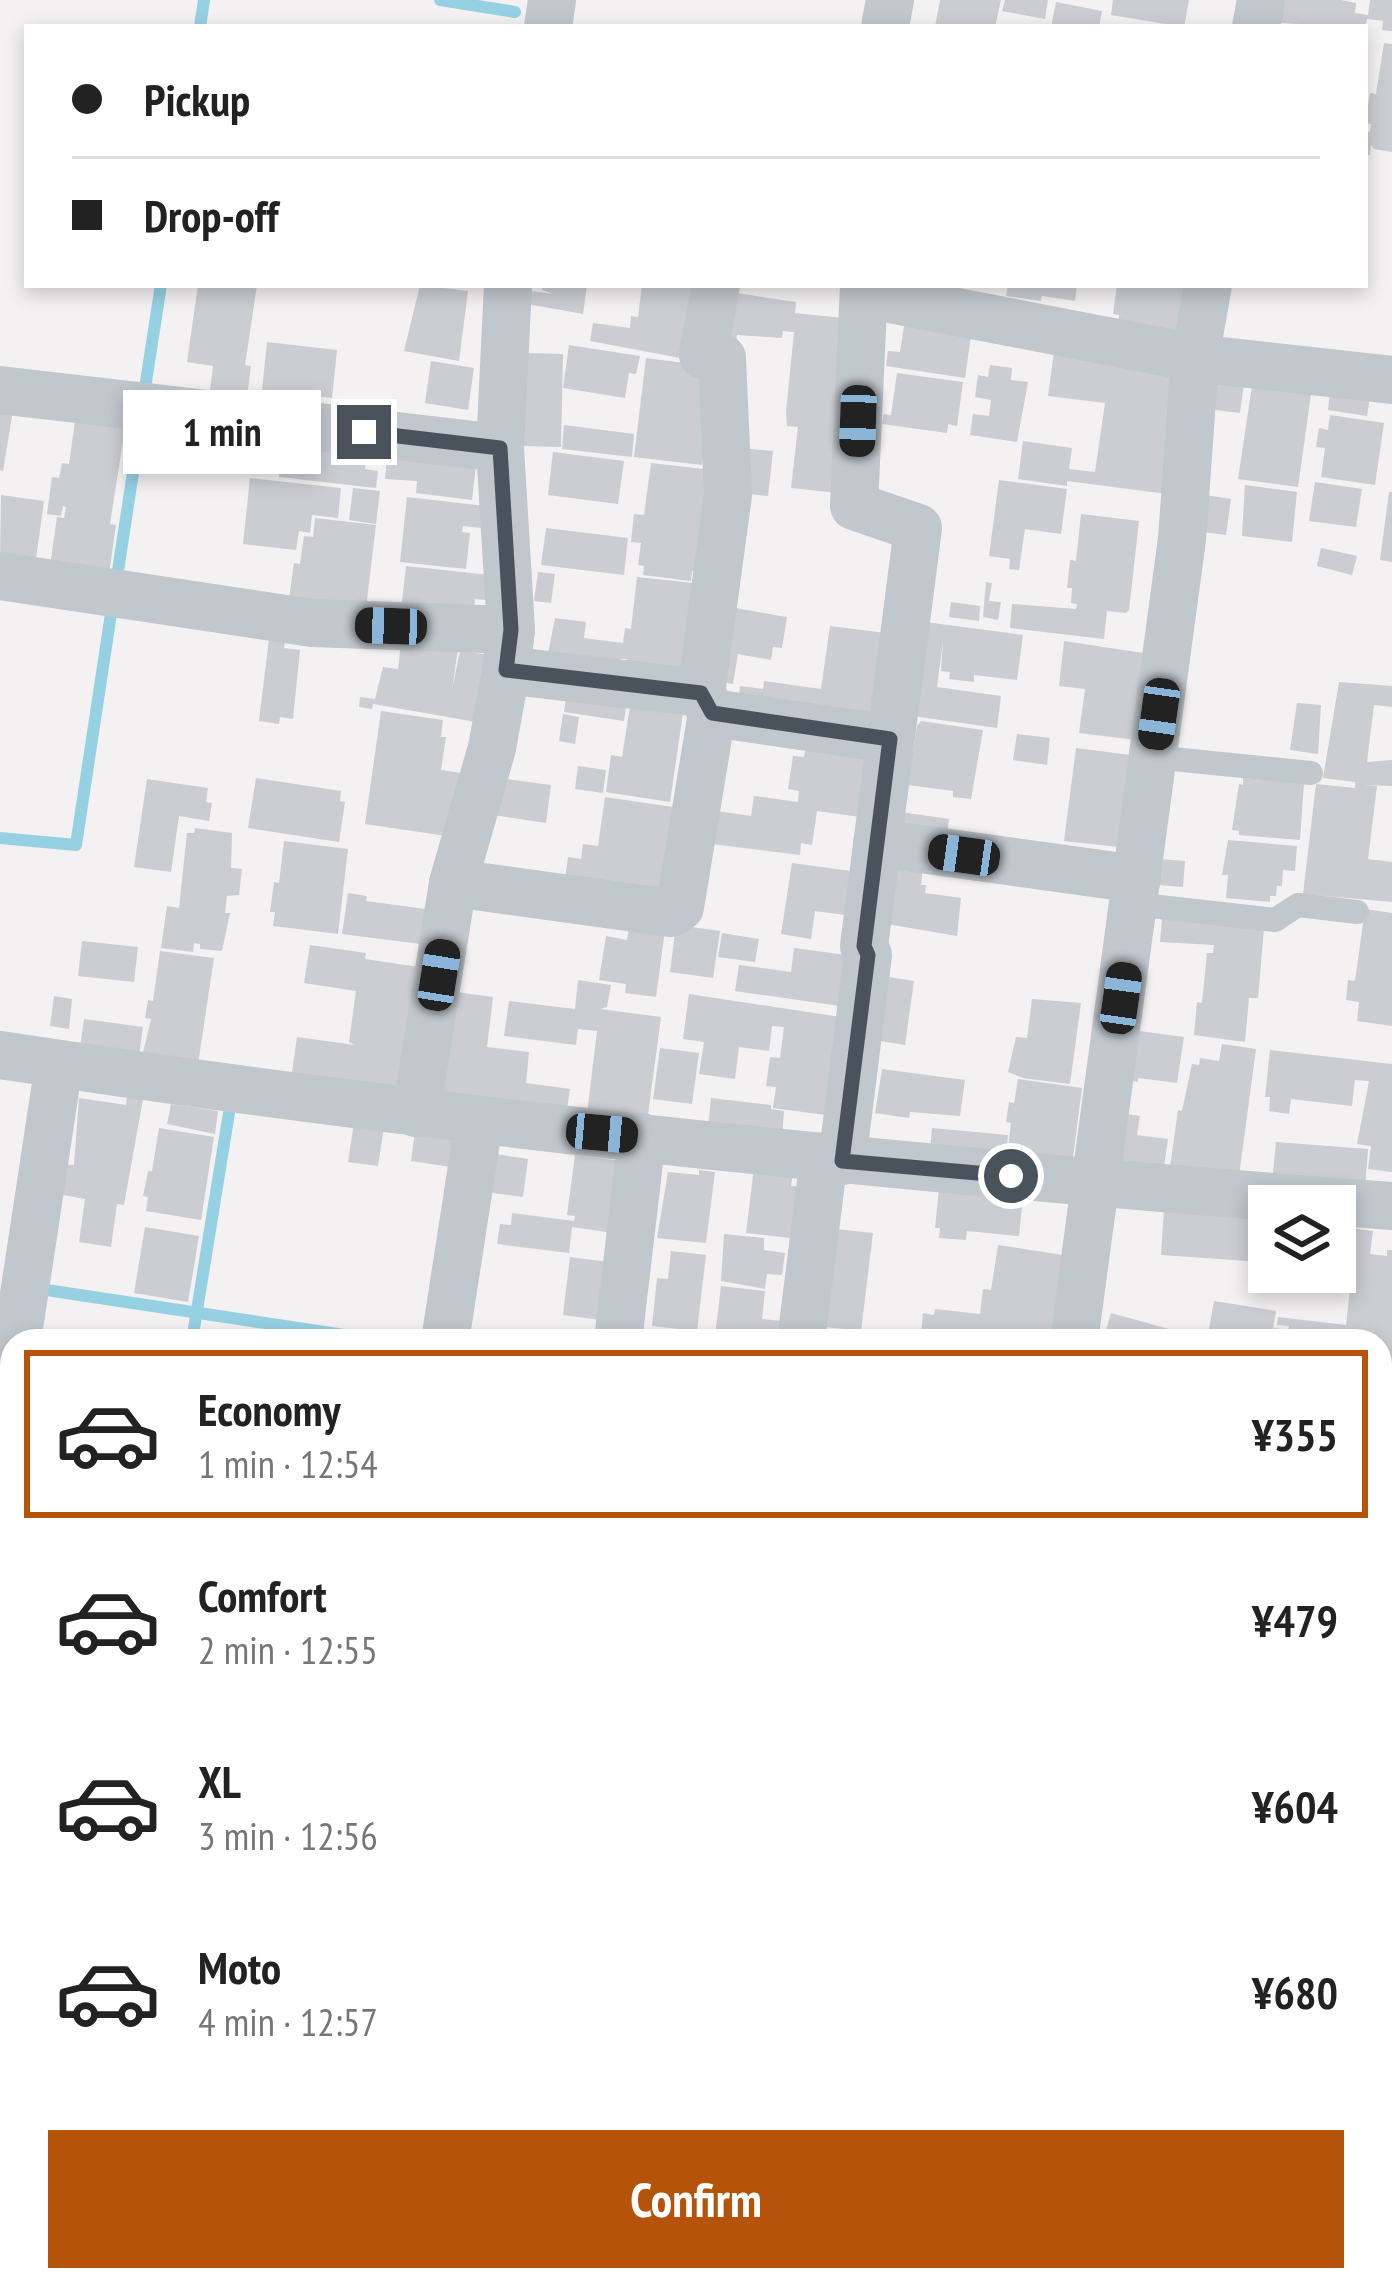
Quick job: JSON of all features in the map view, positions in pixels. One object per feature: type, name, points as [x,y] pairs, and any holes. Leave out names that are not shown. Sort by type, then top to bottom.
[{"type":"street","points":[[416,1113],[454,883],[492,748],[508,650],[500,448],[508,288]]},
{"type":"street","points":[[454,883],[671,913],[680,908],[728,495],[722,358],[703,355],[715,288]]},
{"type":"street","points":[[1076,1329],[1182,539],[1195,358],[1207,288]]},
{"type":"street","points":[[803,1329],[868,955],[864,946],[918,528],[854,506],[864,289],[1195,358],[1392,380]]},
{"type":"street","points":[[0,390],[500,448]]},
{"type":"street","points":[[0,576],[508,650],[707,703],[890,739]]},
{"type":"street","points":[[877,843],[1135,891]]},
{"type":"street","points":[[0,1055],[479,1122],[1095,1184],[1392,1206]]},
{"type":"street","points":[[19,1329],[59,1064]]},
{"type":"street","points":[[447,1329],[479,1122]]},
{"type":"street","points":[[619,1329],[642,1137]]},
{"type":"lane","points":[[1153,757],[1311,772]]},
{"type":"lane","points":[[1135,891],[1275,920],[1298,904],[1357,912]]},
{"type":"building","points":[[940,0],[1001,0],[996,24],[936,24]]},
{"type":"building","points":[[1005,0],[1048,0],[1045,19],[1002,11]]},
{"type":"building","points":[[1113,0],[1189,0],[1185,24],[1111,15]]},
{"type":"building","points":[[1280,0],[1341,0],[1356,3],[1355,13],[1368,15],[1370,0],[1392,0],[1392,31],[1382,30],[1383,21],[1367,19],[1366,24],[1279,23]]},
{"type":"building","points":[[1056,2],[1102,11],[1100,24],[1052,24]]},
{"type":"building","points":[[1384,43],[1392,44],[1392,152],[1371,145],[1368,155],[1368,105],[1370,93],[1376,94]]},
{"type":"building","points":[[198,288],[257,288],[245,365],[251,366],[246,404],[209,399],[213,366],[187,362]]},
{"type":"building","points":[[419,288],[468,291],[459,361],[404,351]]},
{"type":"building","points":[[587,288],[583,314],[528,304],[530,291],[554,294],[542,290]]},
{"type":"building","points":[[642,288],[703,288],[691,360],[590,341],[593,323],[630,328],[631,316],[638,317]]},
{"type":"building","points":[[1007,288],[1077,288],[1075,301],[1006,296]]},
{"type":"building","points":[[1117,288],[1184,288],[1176,341],[1117,333],[1119,315],[1113,314]]},
{"type":"building","points":[[723,291],[796,302],[795,313],[853,319],[838,493],[791,488],[798,427],[787,426],[786,412],[794,332],[783,331],[782,338],[737,335],[735,348],[715,344]]},
{"type":"building","points":[[905,320],[972,329],[965,378],[886,366],[888,351],[900,352]]},
{"type":"building","points":[[267,342],[337,350],[332,398],[262,390]]},
{"type":"building","points":[[569,345],[640,356],[636,374],[629,373],[625,398],[563,388]]},
{"type":"building","points":[[1054,352],[1168,369],[1167,377],[1177,379],[1167,494],[1018,479],[1023,441],[1072,448],[1069,469],[1095,472],[1105,403],[1048,396]]},
{"type":"building","points":[[525,353],[563,354],[561,447],[523,446]]},
{"type":"building","points":[[646,358],[708,366],[710,404],[702,465],[634,457]]},
{"type":"building","points":[[431,361],[474,368],[468,410],[425,403]]},
{"type":"building","points":[[990,365],[1012,368],[1011,380],[1028,382],[1017,442],[970,435],[973,414],[989,416],[991,400],[975,397],[978,375],[988,377]]},
{"type":"building","points":[[1213,371],[1245,375],[1240,413],[1207,409]]},
{"type":"building","points":[[897,373],[963,382],[957,426],[948,424],[947,433],[882,424],[884,414],[891,415]]},
{"type":"building","points":[[1253,379],[1312,387],[1298,487],[1238,479]]},
{"type":"building","points":[[1330,391],[1370,397],[1367,416],[1328,410]]},
{"type":"building","points":[[0,408],[13,410],[3,471],[0,470]]},
{"type":"building","points":[[1330,415],[1384,423],[1375,485],[1321,477],[1325,448],[1316,447],[1319,428],[1328,430]]},
{"type":"building","points":[[75,421],[125,428],[110,524],[116,525],[109,574],[50,566],[57,517],[64,518],[66,507],[61,516],[47,514],[52,477],[59,478],[62,463],[69,464]]},
{"type":"building","points":[[564,425],[634,434],[632,457],[562,449]]},
{"type":"building","points":[[283,443],[367,452],[365,469],[378,471],[376,488],[279,477]]},
{"type":"building","points":[[741,448],[773,451],[768,496],[737,493]]},
{"type":"building","points":[[553,452],[624,461],[618,504],[548,495]]},
{"type":"building","points":[[387,456],[476,465],[472,500],[416,493],[417,481],[385,479]]},
{"type":"building","points":[[651,463],[713,470],[701,572],[692,571],[691,581],[643,575],[644,566],[638,565],[641,543],[631,542],[634,514],[644,515]]},
{"type":"building","points":[[250,478],[341,488],[338,518],[312,515],[310,533],[299,531],[296,550],[243,544]]},
{"type":"building","points":[[999,480],[1067,489],[1061,534],[1025,529],[1019,570],[1009,569],[1010,559],[989,556]]},
{"type":"building","points":[[1315,482],[1362,489],[1356,527],[1309,521]]},
{"type":"building","points":[[1245,485],[1297,492],[1292,542],[1242,536]]},
{"type":"building","points":[[353,488],[380,491],[376,524],[349,520]]},
{"type":"building","points":[[1392,492],[1392,562],[1380,560]]},
{"type":"building","points":[[1199,494],[1231,499],[1226,535],[1194,531]]},
{"type":"building","points":[[1,495],[44,501],[35,566],[0,561]]},
{"type":"building","points":[[407,497],[494,507],[491,529],[463,526],[462,532],[470,533],[466,569],[400,562]]},
{"type":"building","points":[[1081,514],[1139,521],[1129,610],[1107,611],[1104,639],[1010,628],[1012,604],[1076,609],[1077,604],[1071,603],[1072,588],[1067,588],[1070,560],[1076,561]]},
{"type":"building","points":[[315,518],[376,525],[366,608],[289,599],[294,563],[300,564],[304,536],[313,537]]},
{"type":"building","points":[[546,528],[628,538],[624,575],[541,565]]},
{"type":"building","points":[[1321,548],[1357,556],[1352,575],[1317,566]]},
{"type":"building","points":[[406,566],[499,576],[496,601],[475,599],[473,622],[401,610]]},
{"type":"building","points":[[538,572],[555,574],[551,603],[534,601]]},
{"type":"building","points":[[637,577],[702,584],[690,681],[626,673],[627,659],[620,659],[618,673],[546,664],[555,618],[586,622],[584,638],[623,643],[625,628],[631,629]]},
{"type":"building","points":[[986,582],[992,583],[989,601],[1001,602],[998,620],[983,617]]},
{"type":"building","points":[[951,602],[980,606],[979,621],[949,617]]},
{"type":"building","points":[[724,606],[787,617],[782,648],[773,647],[771,660],[738,654],[733,684],[712,680]]},
{"type":"building","points":[[918,621],[1023,635],[1017,680],[974,675],[974,682],[949,679],[950,672],[941,671],[943,641],[937,687],[1001,696],[997,728],[912,716]]},
{"type":"building","points":[[830,626],[886,633],[874,721],[738,705],[740,686],[763,689],[764,681],[821,689]]},
{"type":"building","points":[[269,639],[300,650],[293,719],[280,717],[279,724],[259,721]]},
{"type":"building","points":[[459,641],[452,690],[460,651],[491,655],[482,723],[373,704],[372,709],[359,707],[360,697],[375,699],[383,667],[398,669],[401,643]]},
{"type":"building","points":[[1064,641],[1143,653],[1136,740],[1079,733],[1085,689],[1059,686]]},
{"type":"building","points":[[1339,682],[1392,686],[1392,707],[1374,705],[1367,762],[1392,760],[1392,786],[1364,785],[1377,786],[1368,859],[1392,862],[1392,902],[1303,894],[1316,784],[1355,788],[1355,782],[1323,778]]},
{"type":"building","points":[[568,686],[628,694],[624,721],[564,712]]},
{"type":"building","points":[[1297,703],[1321,705],[1318,754],[1290,750]]},
{"type":"building","points":[[630,706],[683,713],[670,802],[606,792],[611,755],[622,757]]},
{"type":"building","points":[[381,711],[443,720],[441,737],[446,737],[441,770],[462,773],[453,837],[365,824]]},
{"type":"building","points":[[563,714],[579,717],[575,744],[559,741]]},
{"type":"building","points":[[921,721],[983,730],[971,799],[953,797],[953,791],[908,785]]},
{"type":"building","points":[[1017,734],[1050,738],[1047,765],[1013,760]]},
{"type":"building","points":[[807,739],[870,748],[860,817],[817,811],[812,845],[801,843],[800,855],[712,844],[717,811],[751,816],[754,796],[798,802],[799,791],[788,789],[793,756],[804,757]]},
{"type":"building","points":[[1076,748],[1138,756],[1119,847],[1064,841]]},
{"type":"building","points":[[578,766],[606,770],[603,793],[575,789]]},
{"type":"building","points":[[256,778],[341,791],[340,801],[345,802],[339,842],[248,828]]},
{"type":"building","points":[[498,778],[551,785],[546,823],[493,815]]},
{"type":"building","points":[[1243,778],[1304,783],[1300,840],[1239,835],[1232,830]]},
{"type":"building","points":[[147,779],[208,788],[206,802],[212,803],[209,821],[179,816],[171,872],[134,867]]},
{"type":"building","points":[[605,797],[673,807],[671,900],[564,887],[568,857],[581,859],[583,844],[598,846]]},
{"type":"building","points":[[894,811],[949,819],[945,846],[890,838]]},
{"type":"building","points":[[195,828],[232,833],[231,868],[242,869],[239,895],[227,896],[225,913],[230,913],[222,951],[200,949],[194,943],[193,952],[161,948],[167,906],[179,908],[187,833],[194,833]]},
{"type":"building","points":[[1228,840],[1297,846],[1295,871],[1283,870],[1282,886],[1277,886],[1270,902],[1226,898],[1228,875],[1222,875]]},
{"type":"building","points":[[284,841],[348,849],[338,934],[273,926],[275,912],[270,912]]},
{"type":"building","points":[[1160,859],[1185,861],[1183,887],[1158,885]]},
{"type":"building","points":[[889,861],[923,866],[925,893],[961,898],[957,936],[881,923]]},
{"type":"building","points":[[792,863],[851,871],[845,915],[815,911],[811,939],[781,934]]},
{"type":"building","points":[[348,893],[367,896],[366,901],[433,910],[428,945],[342,934]]},
{"type":"building","points":[[1365,909],[1392,913],[1392,1026],[1357,1021],[1359,1002],[1346,1000],[1348,980],[1355,981]]},
{"type":"building","points":[[631,917],[666,922],[656,997],[625,993],[626,984],[599,980],[606,936],[627,940]]},
{"type":"building","points":[[1162,919],[1264,928],[1258,998],[1249,998],[1245,1042],[1194,1035],[1207,953],[1213,953],[1214,945],[1160,942]]},
{"type":"building","points":[[676,925],[720,931],[713,978],[670,972]]},
{"type":"building","points":[[722,933],[759,939],[755,962],[718,957]]},
{"type":"building","points":[[82,941],[138,947],[134,982],[78,976]]},
{"type":"building","points":[[310,945],[426,968],[401,1088],[291,1079],[297,1037],[355,1045],[349,1042],[356,991],[304,983]]},
{"type":"building","points":[[794,948],[854,956],[847,1007],[735,991],[739,965],[791,972]]},
{"type":"building","points":[[160,951],[214,958],[198,1064],[142,1057],[151,1019],[145,1018],[148,1000],[153,1001]]},
{"type":"building","points":[[882,976],[914,981],[905,1045],[874,1040]]},
{"type":"building","points":[[578,980],[611,985],[607,1007],[600,1009],[661,1017],[647,1122],[587,1114],[597,1031],[578,1029],[576,1045],[504,1036],[509,1001],[575,1009]]},
{"type":"building","points":[[456,992],[493,997],[487,1047],[529,1052],[526,1083],[570,1089],[566,1116],[442,1098]]},
{"type":"building","points":[[689,994],[847,1018],[833,1116],[773,1108],[776,1087],[766,1086],[770,1057],[780,1058],[784,1027],[772,1026],[769,1051],[739,1047],[735,1079],[699,1074],[704,1042],[683,1039]]},
{"type":"building","points":[[54,996],[72,999],[69,1029],[50,1026]]},
{"type":"building","points":[[1032,999],[1081,1003],[1070,1084],[1008,1072],[1016,1037],[1027,1038]]},
{"type":"building","points":[[84,1019],[143,1027],[139,1056],[80,1048]]},
{"type":"building","points":[[1132,1030],[1184,1037],[1177,1083],[1127,1080]]},
{"type":"building","points":[[1222,1044],[1256,1049],[1239,1176],[1170,1167],[1178,1110],[1182,1111],[1192,1064],[1199,1065],[1200,1058],[1219,1061]]},
{"type":"building","points":[[660,1048],[699,1053],[692,1104],[653,1099]]},
{"type":"building","points":[[1270,1050],[1392,1064],[1392,1172],[1368,1169],[1371,1146],[1357,1144],[1369,1081],[1355,1080],[1352,1106],[1291,1099],[1289,1114],[1269,1111],[1270,1097],[1265,1097]]},
{"type":"building","points":[[882,1069],[965,1080],[960,1116],[910,1112],[909,1118],[875,1113]]},
{"type":"building","points":[[1018,1079],[1082,1088],[1072,1165],[1007,1157],[1011,1123],[1006,1122]]},
{"type":"building","points":[[127,1097],[143,1099],[124,1205],[117,1204],[111,1247],[79,1242],[85,1199],[58,1194],[63,1164],[74,1165],[79,1098],[126,1105]]},
{"type":"building","points":[[711,1098],[771,1105],[771,1109],[784,1111],[782,1137],[708,1128]]},
{"type":"building","points":[[171,1104],[218,1111],[215,1134],[167,1124]]},
{"type":"building","points":[[1121,1113],[1140,1116],[1137,1135],[1168,1139],[1163,1174],[1113,1168]]},
{"type":"building","points":[[354,1123],[384,1127],[378,1166],[348,1162]]},
{"type":"building","points":[[159,1128],[214,1137],[201,1220],[146,1211],[148,1197],[143,1196]]},
{"type":"building","points":[[932,1128],[1008,1135],[1006,1159],[930,1151]]},
{"type":"building","points":[[415,1132],[462,1138],[458,1168],[411,1161]]},
{"type":"building","points":[[1276,1142],[1368,1149],[1365,1188],[1272,1182]]},
{"type":"building","points":[[489,1153],[528,1159],[523,1197],[485,1192]]},
{"type":"building","points":[[575,1155],[629,1162],[620,1234],[572,1227],[569,1253],[497,1244],[500,1224],[511,1225],[512,1213],[574,1221],[575,1216],[567,1215]]},
{"type":"building","points":[[754,1168],[793,1173],[791,1186],[804,1187],[798,1239],[746,1233]]},
{"type":"building","points":[[699,1170],[715,1172],[706,1243],[657,1238],[668,1172],[699,1175]]},
{"type":"building","points":[[939,1189],[1023,1197],[1019,1236],[967,1231],[966,1240],[939,1238],[940,1228],[935,1228]]},
{"type":"building","points":[[1164,1209],[1248,1215],[1248,1261],[1161,1255]]},
{"type":"building","points":[[145,1227],[199,1236],[188,1302],[134,1293]]},
{"type":"building","points":[[827,1228],[873,1233],[861,1329],[816,1326]]},
{"type":"building","points":[[1356,1229],[1373,1231],[1370,1254],[1387,1256],[1387,1250],[1392,1250],[1392,1329],[1288,1329],[1277,1325],[1278,1317],[1346,1325],[1349,1293],[1356,1293]]},
{"type":"building","points":[[724,1234],[764,1238],[764,1250],[785,1253],[782,1275],[767,1274],[765,1289],[721,1281]]},
{"type":"building","points":[[998,1245],[1063,1255],[1052,1329],[922,1329],[923,1313],[934,1315],[935,1309],[980,1314],[983,1289],[991,1290]]},
{"type":"building","points":[[671,1251],[706,1255],[697,1329],[652,1326],[657,1278],[668,1279]]},
{"type":"building","points":[[570,1257],[608,1262],[600,1320],[563,1315]]},
{"type":"building","points":[[721,1286],[765,1291],[762,1319],[781,1321],[780,1329],[716,1329]]},
{"type":"building","points":[[1214,1301],[1276,1311],[1273,1329],[1209,1329]]},
{"type":"building","points":[[1111,1313],[1169,1329],[1106,1329]]},
{"type":"waterway","points":[[200,24],[204,0]]},
{"type":"waterway","points":[[440,0],[515,12]]},
{"type":"waterway","points":[[145,388],[161,288]]},
{"type":"waterway","points":[[117,577],[140,427]]},
{"type":"waterway","points":[[0,838],[76,845],[112,607]]},
{"type":"waterway","points":[[194,1329],[229,1113]]},
{"type":"waterway","points":[[40,1289],[305,1329]]},
{"type":"route","points":[[364,432],[500,448],[511,630],[506,670],[701,693],[712,713],[890,739],[842,1161],[1011,1176]]}]
